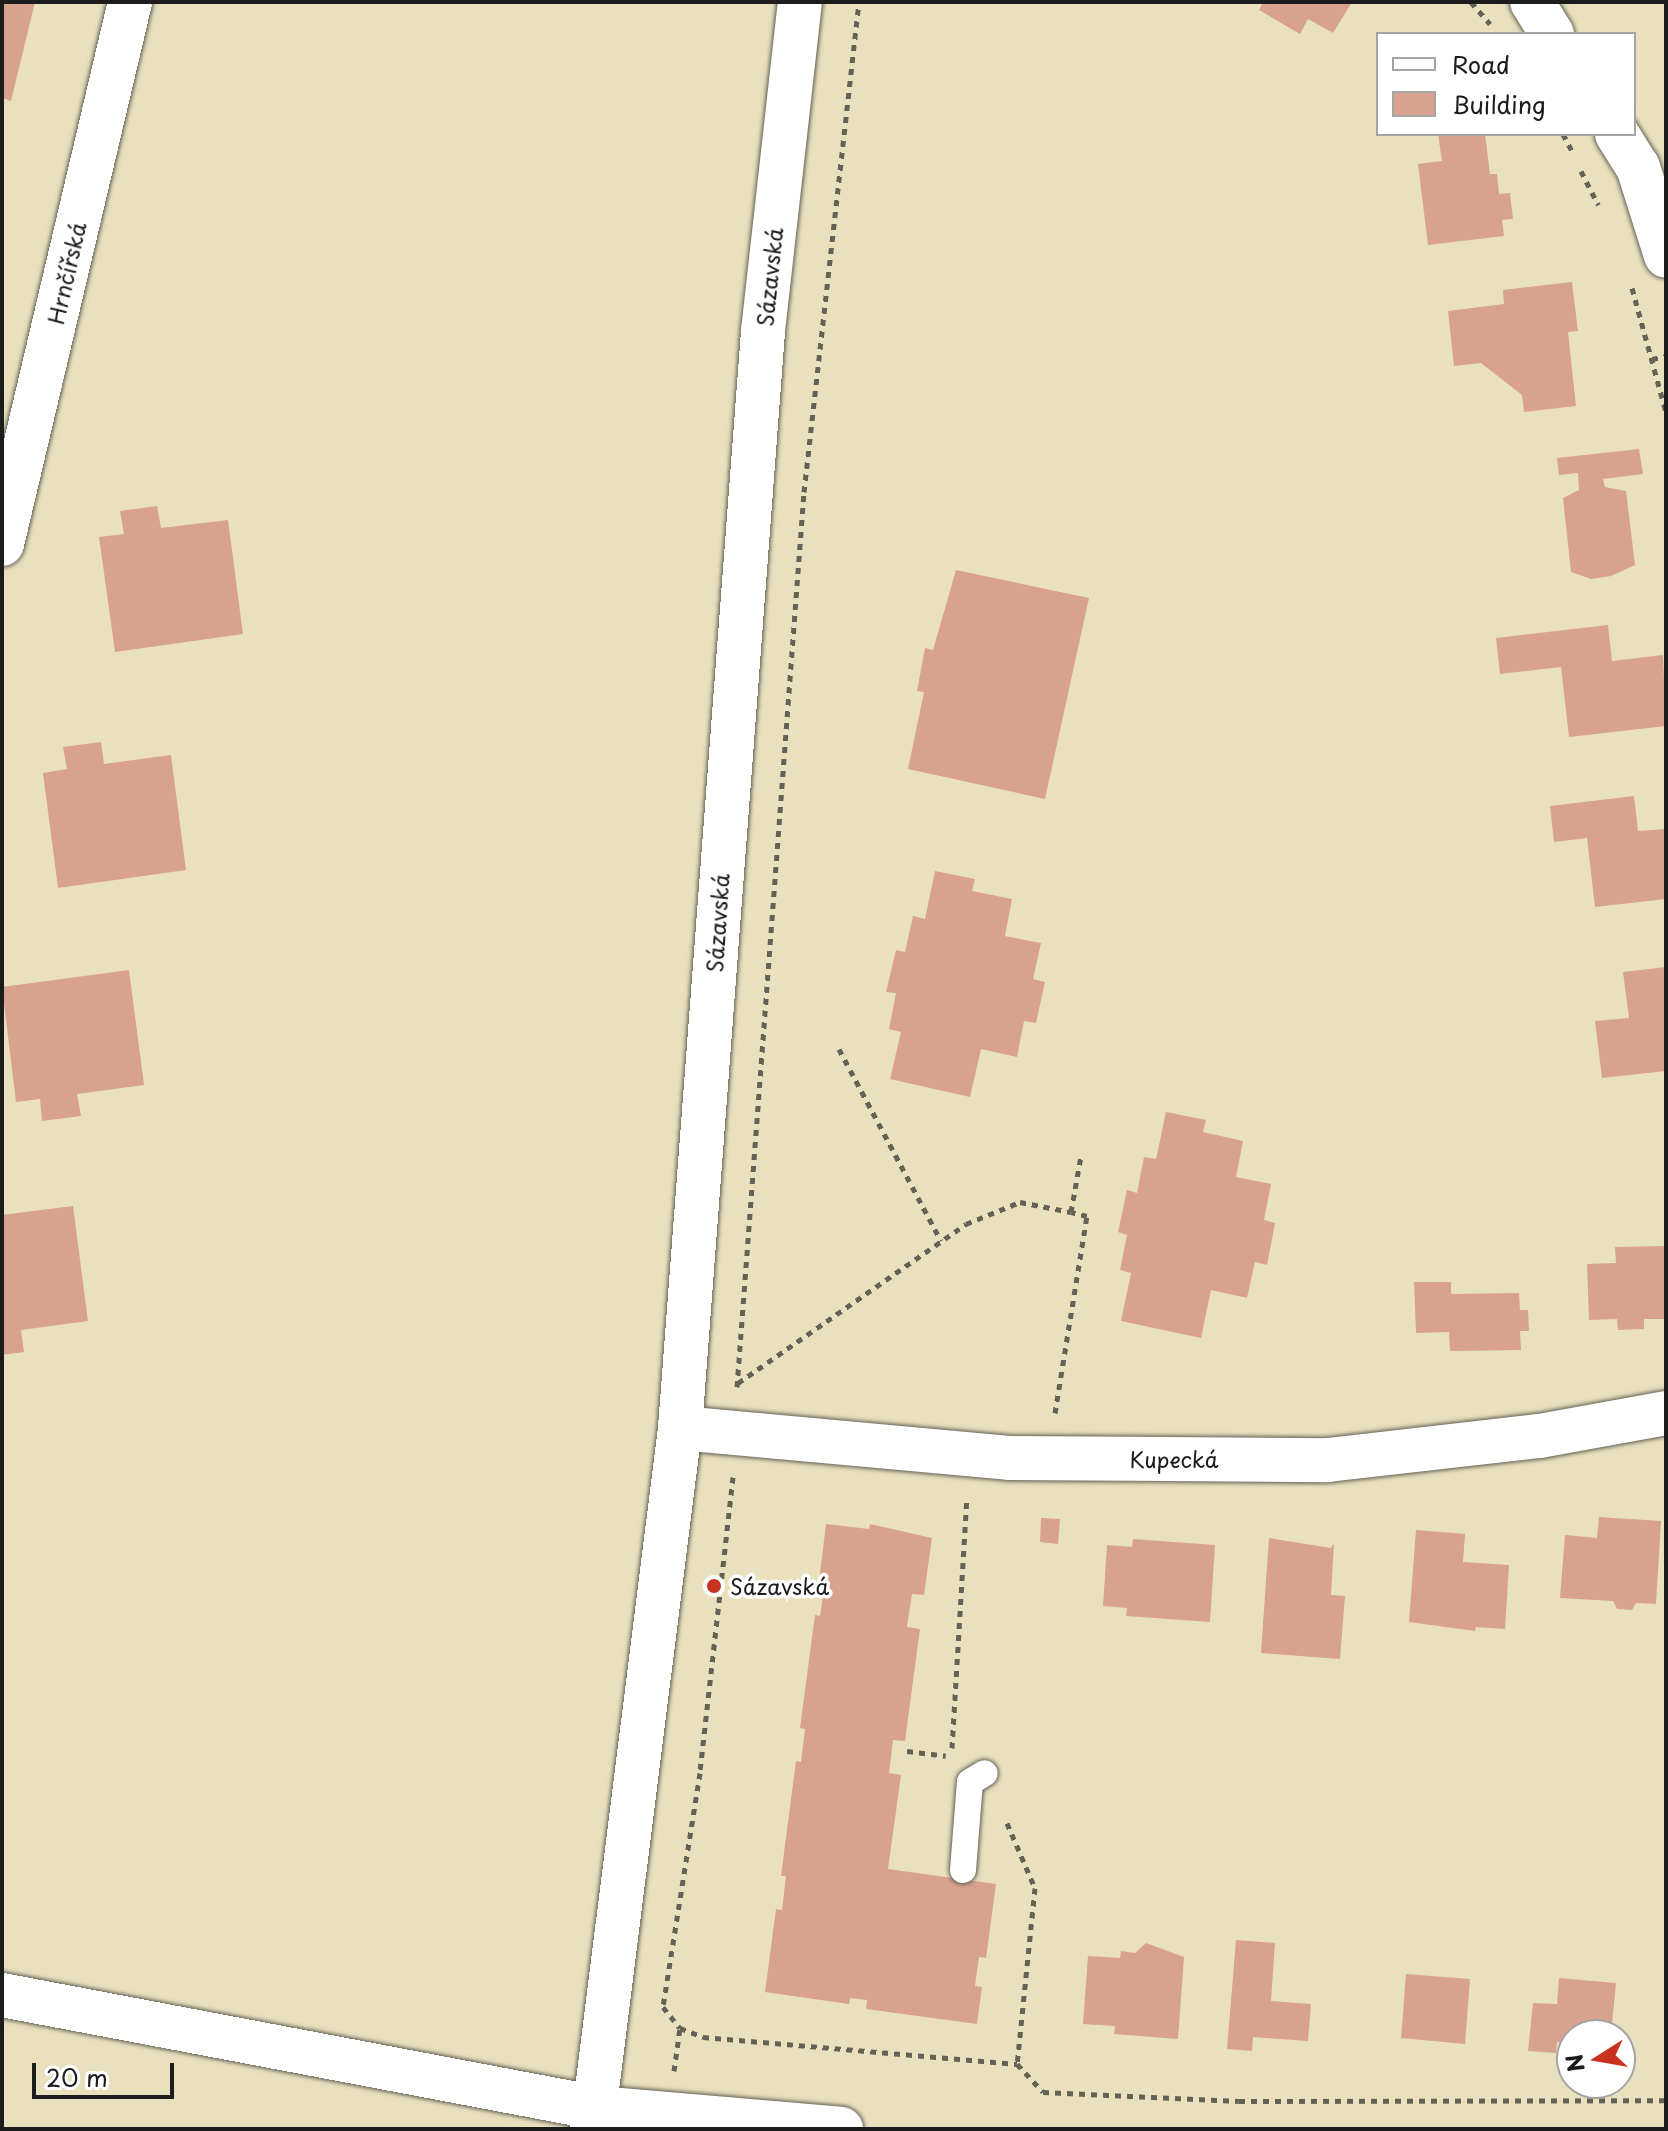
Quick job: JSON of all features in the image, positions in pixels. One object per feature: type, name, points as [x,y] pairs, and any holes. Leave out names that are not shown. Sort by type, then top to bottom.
[{"type":"street","name":"Hrnčířská","points":[[2,544],[130,2]]},
{"type":"street","name":"Sázavská","points":[[595,2118],[680,1428],[763,331],[800,2]]},
{"type":"street","points":[[1532,2],[1551,32]]},
{"type":"street","points":[[1618,136],[1638,167],[1666,256]]},
{"type":"street","name":"Kupecká","points":[[680,1428],[1009,1458],[1328,1460],[1540,1436],[1666,1413]]},
{"type":"street","points":[[2,1995],[595,2118],[841,2129]]},
{"type":"lane","points":[[963,1870],[970,1782],[985,1773]]},
{"type":"path","points":[[859,2],[804,492],[737,1384],[966,1224],[1020,1202],[1087,1216],[1054,1418]]},
{"type":"path","points":[[1471,2],[1496,32]]},
{"type":"path","points":[[1666,356],[1652,359],[1666,412]]},
{"type":"path","points":[[839,1049],[941,1241]]},
{"type":"path","points":[[1071,1212],[1081,1156]]},
{"type":"path","points":[[735,1460],[700,1773],[663,2007],[680,2028],[703,2037],[1017,2064],[1043,2092],[1239,2101],[1666,2100]]},
{"type":"path","points":[[907,1751],[952,1756],[969,1508],[965,1493]]},
{"type":"path","points":[[985,1773],[1035,1888],[1017,2064]]},
{"type":"building","points":[[2,2],[35,2],[11,101],[2,98]]},
{"type":"building","points":[[1263,2],[1352,2],[1333,33],[1308,19],[1300,34],[1259,10]]},
{"type":"building","points":[[1438,136],[1485,136],[1490,174],[1497,174],[1499,194],[1510,193],[1513,219],[1502,220],[1504,236],[1428,245],[1418,164],[1442,161]]},
{"type":"building","points":[[1572,282],[1578,331],[1568,332],[1576,406],[1524,412],[1522,395],[1481,363],[1454,366],[1448,311],[1504,304],[1503,290]]},
{"type":"building","points":[[1639,449],[1643,474],[1603,479],[1605,487],[1626,491],[1635,565],[1611,576],[1591,579],[1571,572],[1563,498],[1579,490],[1578,473],[1559,475],[1557,458]]},
{"type":"building","points":[[157,506],[161,528],[228,520],[243,634],[115,652],[99,537],[124,534],[120,511]]},
{"type":"building","points":[[956,570],[1089,598],[1045,799],[908,769],[924,692],[917,691],[925,648],[933,650]]},
{"type":"building","points":[[1608,625],[1612,661],[1663,655],[1666,726],[1569,737],[1561,667],[1500,674],[1496,638]]},
{"type":"building","points":[[101,742],[104,764],[171,755],[186,870],[58,888],[43,773],[67,769],[63,747]]},
{"type":"building","points":[[1634,796],[1638,831],[1666,829],[1666,899],[1595,907],[1587,838],[1554,842],[1550,806]]},
{"type":"building","points":[[935,871],[975,879],[972,891],[1012,899],[1005,936],[1041,943],[1033,979],[1045,982],[1036,1023],[1024,1021],[1017,1057],[981,1049],[970,1097],[890,1079],[901,1032],[889,1029],[896,993],[886,992],[896,950],[905,952],[913,916],[925,919]]},
{"type":"building","points":[[1666,967],[1666,1071],[1602,1078],[1595,1021],[1629,1018],[1623,972]]},
{"type":"building","points":[[129,970],[144,1085],[77,1094],[81,1116],[42,1121],[40,1099],[16,1102],[2,987]]},
{"type":"building","points":[[1166,1112],[1206,1120],[1203,1132],[1243,1141],[1236,1177],[1271,1184],[1264,1220],[1275,1223],[1267,1265],[1255,1262],[1247,1298],[1211,1290],[1201,1338],[1121,1321],[1131,1273],[1120,1270],[1127,1235],[1118,1232],[1127,1190],[1137,1193],[1144,1157],[1156,1159]]},
{"type":"building","points":[[73,1206],[88,1321],[21,1330],[24,1352],[2,1355],[2,1215]]},
{"type":"building","points":[[1666,1246],[1664,1319],[1644,1319],[1644,1329],[1618,1330],[1617,1319],[1589,1320],[1587,1264],[1616,1263],[1615,1247]]},
{"type":"building","points":[[1414,1282],[1451,1282],[1451,1294],[1519,1293],[1520,1310],[1528,1310],[1529,1331],[1520,1331],[1521,1350],[1450,1351],[1449,1332],[1416,1333]]},
{"type":"building","points":[[1599,1517],[1661,1521],[1656,1604],[1636,1603],[1632,1610],[1617,1609],[1613,1601],[1560,1598],[1565,1535],[1597,1538]]},
{"type":"building","points":[[1041,1518],[1060,1519],[1058,1544],[1040,1542]]},
{"type":"building","points":[[826,1524],[869,1529],[870,1524],[932,1538],[924,1595],[912,1594],[907,1627],[920,1629],[905,1741],[893,1740],[889,1773],[901,1775],[888,1869],[996,1884],[986,1958],[979,1957],[975,1986],[982,1987],[977,2024],[866,2009],[867,2000],[850,1998],[849,2004],[765,1992],[776,1909],[782,1910],[786,1876],[781,1876],[796,1761],[801,1762],[805,1729],[800,1728],[815,1615],[820,1616],[825,1583],[819,1582]]},
{"type":"building","points":[[1416,1530],[1465,1534],[1463,1562],[1509,1565],[1505,1629],[1476,1627],[1475,1631],[1409,1622]]},
{"type":"building","points":[[1269,1538],[1331,1548],[1334,1543],[1331,1595],[1345,1596],[1340,1659],[1261,1653]]},
{"type":"building","points":[[1133,1539],[1215,1545],[1210,1622],[1126,1616],[1127,1608],[1103,1606],[1107,1545],[1132,1547]]},
{"type":"building","points":[[1236,1940],[1275,1943],[1271,2001],[1311,2004],[1308,2041],[1253,2037],[1252,2051],[1227,2049]]},
{"type":"building","points":[[1146,1943],[1184,1957],[1178,2039],[1114,2034],[1115,2026],[1083,2024],[1088,1956],[1120,1958],[1121,1951],[1135,1953]]},
{"type":"building","points":[[1406,1974],[1470,1979],[1465,2044],[1401,2038]]},
{"type":"building","points":[[1559,1978],[1616,1983],[1613,2019],[1556,2019],[1556,2053],[1528,2051],[1533,2003],[1557,2004]]},
{"type":"place","name":"Sázavská","points":[[714,1586]]}]
